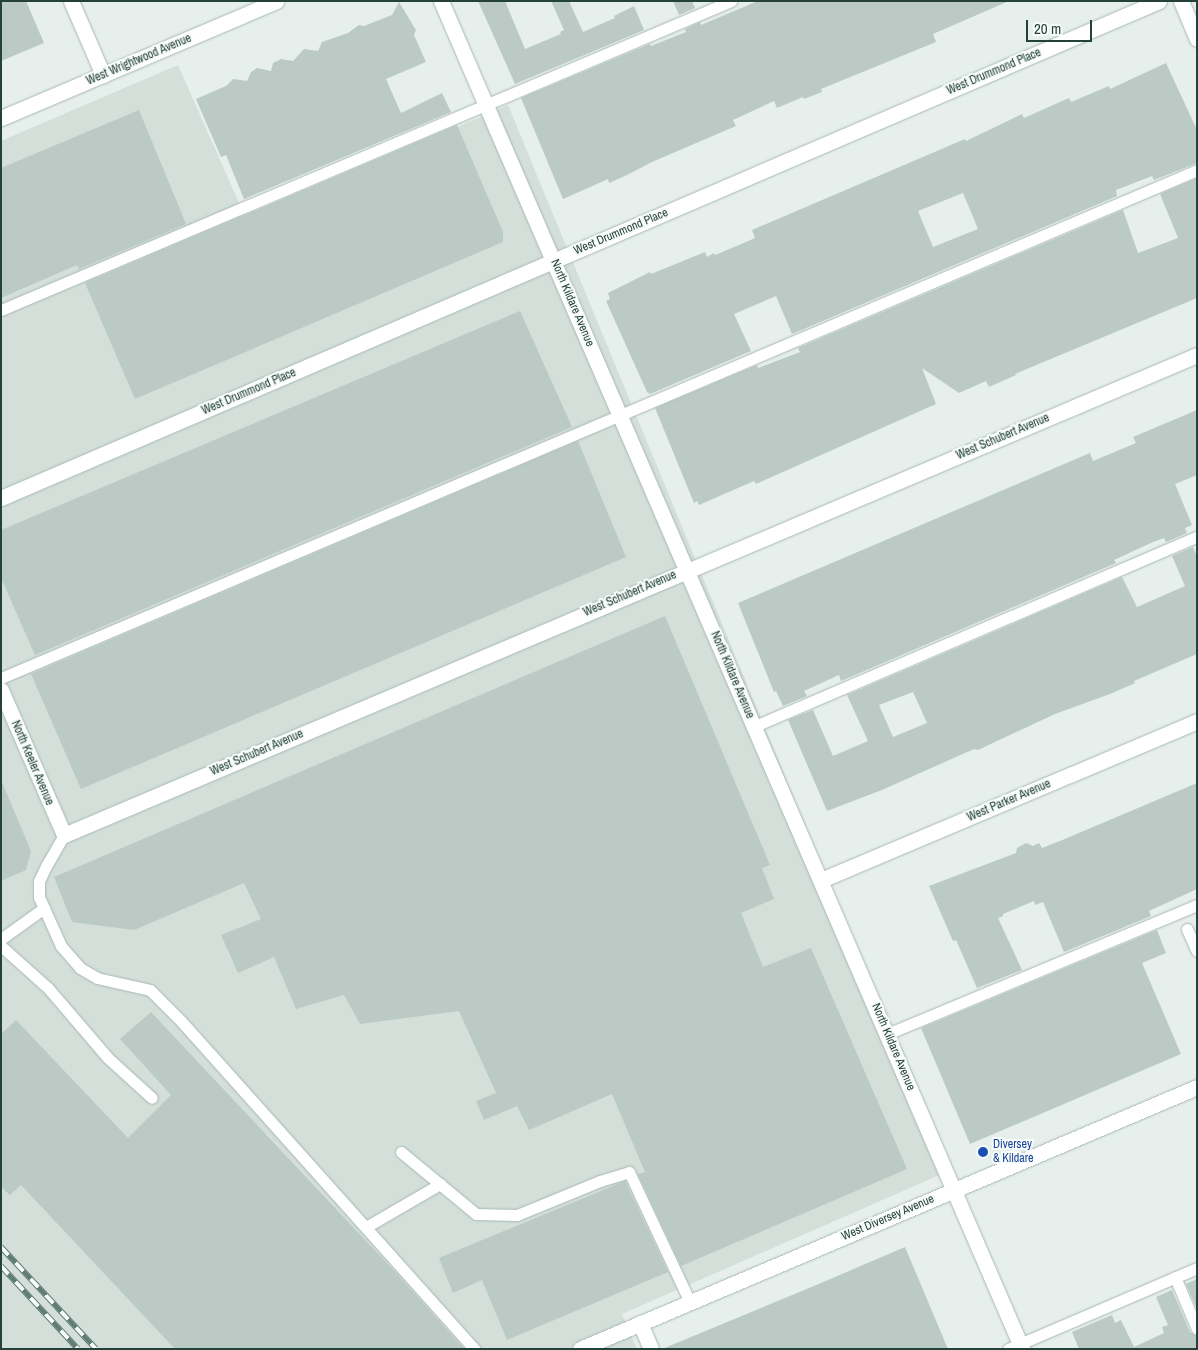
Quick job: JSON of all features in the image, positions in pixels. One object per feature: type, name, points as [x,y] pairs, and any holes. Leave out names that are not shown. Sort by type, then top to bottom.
[{"type":"street","points":[[71,1],[103,75]]},
{"type":"street","name":"West Wrightwood Avenue","points":[[1,118],[276,1]]},
{"type":"street","name":"North Kildare Avenue","points":[[441,1],[954,1190],[1017,1347]]},
{"type":"street","name":"West Drummond Place","points":[[1,498],[1159,1]]},
{"type":"street","points":[[1180,1],[1197,39]]},
{"type":"street","name":"West Schubert Avenue","points":[[64,835],[1197,355]]},
{"type":"street","name":"North Keeler Avenue","points":[[1,690],[64,835]]},
{"type":"street","name":"West Parker Avenue","points":[[821,880],[1197,721]]},
{"type":"street","name":"West Diversey Avenue","points":[[580,1349],[1197,1087]]},
{"type":"street","points":[[640,1323],[651,1349]]},
{"type":"lane","points":[[1,310],[731,1]]},
{"type":"lane","points":[[1,678],[1197,170]]},
{"type":"lane","points":[[754,726],[1197,537]]},
{"type":"lane","points":[[64,835],[40,881],[39,897],[61,946],[80,968],[98,978],[150,990],[181,1021],[474,1349]]},
{"type":"lane","points":[[887,1034],[1197,905]]},
{"type":"lane","points":[[1,939],[44,908]]},
{"type":"lane","points":[[1188,929],[1197,951]]},
{"type":"lane","points":[[1,946],[48,988],[108,1058],[152,1098]]},
{"type":"lane","points":[[401,1152],[476,1214],[517,1215],[600,1181],[629,1172],[690,1302]]},
{"type":"lane","points":[[366,1227],[440,1184]]},
{"type":"lane","points":[[1017,1347],[1197,1268]]},
{"type":"lane","points":[[1175,1277],[1197,1329]]},
{"type":"shaded area","points":[[178,65],[246,219],[508,105],[886,1021],[951,1170],[622,1314],[637,1349],[1,1349],[1,141]]},
{"type":"building","points":[[1,1],[26,1],[44,43],[1,61]]},
{"type":"building","points":[[478,1],[505,1],[525,49],[561,34],[560,32],[564,30],[551,1],[569,1],[583,32],[615,18],[614,16],[634,6],[644,30],[515,84]]},
{"type":"building","points":[[673,1],[692,1],[695,8],[679,15]]},
{"type":"building","points":[[758,1],[1009,1],[933,34],[936,42],[821,89],[822,92],[804,99],[803,97],[777,108],[774,101],[733,120],[736,126],[652,162],[609,183],[608,179],[563,199],[521,98],[650,44],[651,46],[686,32],[685,29],[700,22],[701,25]]},
{"type":"building","points":[[399,2],[416,30],[414,35],[426,62],[386,79],[401,113],[442,93],[451,112],[244,199],[226,155],[221,157],[196,99],[226,86],[233,79],[247,81],[251,72],[257,68],[271,71],[273,63],[281,59],[293,61],[304,49],[318,51],[322,42],[348,33],[359,25],[364,26],[392,15]]},
{"type":"building","points":[[1166,63],[1197,130],[1197,163],[1154,180],[1152,176],[1116,190],[1117,196],[792,334],[776,296],[734,314],[751,351],[650,394],[647,392],[606,301],[610,299],[608,293],[650,272],[651,274],[705,252],[707,257],[739,245],[755,238],[752,230],[965,139],[966,141],[1022,114],[1024,118],[1069,98],[1071,102],[1109,86],[1110,89]],"holes":[[[963,193],[978,229],[933,247],[918,211]]]},
{"type":"building","points":[[139,110],[186,224],[79,269],[77,265],[1,298],[1,168]]},
{"type":"building","points":[[457,125],[503,232],[503,242],[135,399],[85,283]]},
{"type":"building","points":[[1197,178],[1197,298],[1015,374],[989,387],[986,381],[959,393],[922,368],[936,404],[756,484],[754,481],[699,505],[697,501],[694,503],[655,408],[757,365],[758,368],[800,352],[798,348],[1123,210],[1138,253],[1178,238],[1160,194]]},
{"type":"building","points":[[520,311],[572,427],[35,655],[1,578],[1,530]]},
{"type":"building","points":[[1197,410],[1197,475],[1175,484],[1192,525],[1185,528],[1187,533],[1166,542],[1164,538],[1153,542],[1114,560],[1116,563],[841,681],[839,675],[804,691],[807,696],[783,706],[776,691],[774,692],[738,603],[1090,453],[1093,461],[1136,443],[1133,437]]},
{"type":"building","points":[[578,441],[626,557],[81,789],[31,674]]},
{"type":"building","points":[[1193,547],[1197,557],[1197,654],[1134,681],[1135,683],[1110,694],[1055,714],[978,750],[974,749],[882,790],[827,811],[788,720],[813,710],[833,756],[868,741],[847,695],[1122,577],[1137,607],[1185,586],[1172,556]],"holes":[[[913,692],[927,723],[893,737],[879,705]]]},
{"type":"building","points":[[665,616],[770,865],[762,868],[774,899],[741,913],[763,967],[811,948],[907,1169],[681,1266],[638,1174],[645,1172],[612,1094],[529,1130],[517,1106],[484,1120],[476,1101],[496,1093],[459,1011],[360,1024],[344,995],[296,1009],[274,957],[238,973],[221,935],[261,919],[244,883],[134,930],[72,922],[54,877]]},
{"type":"building","points":[[1,780],[31,851],[26,870],[1,881]]},
{"type":"building","points":[[1197,783],[1197,889],[1149,911],[1151,916],[1064,952],[1043,902],[1035,905],[1034,901],[1003,914],[1003,916],[998,918],[1022,970],[977,988],[956,940],[953,941],[929,886],[1016,853],[1017,848],[1026,843],[1033,846],[1039,843],[1042,848]]},
{"type":"building","points":[[1157,930],[1166,953],[1142,963],[1181,1054],[970,1144],[921,1028]]},
{"type":"building","points":[[151,1012],[397,1274],[464,1349],[175,1349],[21,1185],[10,1195],[1,1187],[1,1034],[16,1020],[128,1138],[171,1095],[120,1039]]},
{"type":"building","points":[[625,1181],[668,1272],[507,1340],[482,1280],[453,1293],[439,1258]]},
{"type":"building","points":[[905,1247],[948,1349],[662,1349],[814,1286]]},
{"type":"building","points":[[1197,1279],[1197,1309],[1186,1284]]},
{"type":"building","points":[[1172,1290],[1190,1332],[1197,1336],[1197,1349],[1079,1349],[1072,1332],[1112,1315],[1115,1323],[1121,1320],[1134,1347],[1164,1333],[1162,1327],[1168,1325],[1156,1297]]},
{"type":"railway","points":[[1,1247],[96,1349]]},
{"type":"railway","points":[[1,1266],[78,1349]]},
{"type":"place","name":"Diversey & Kildare","points":[[983,1152]]}]
